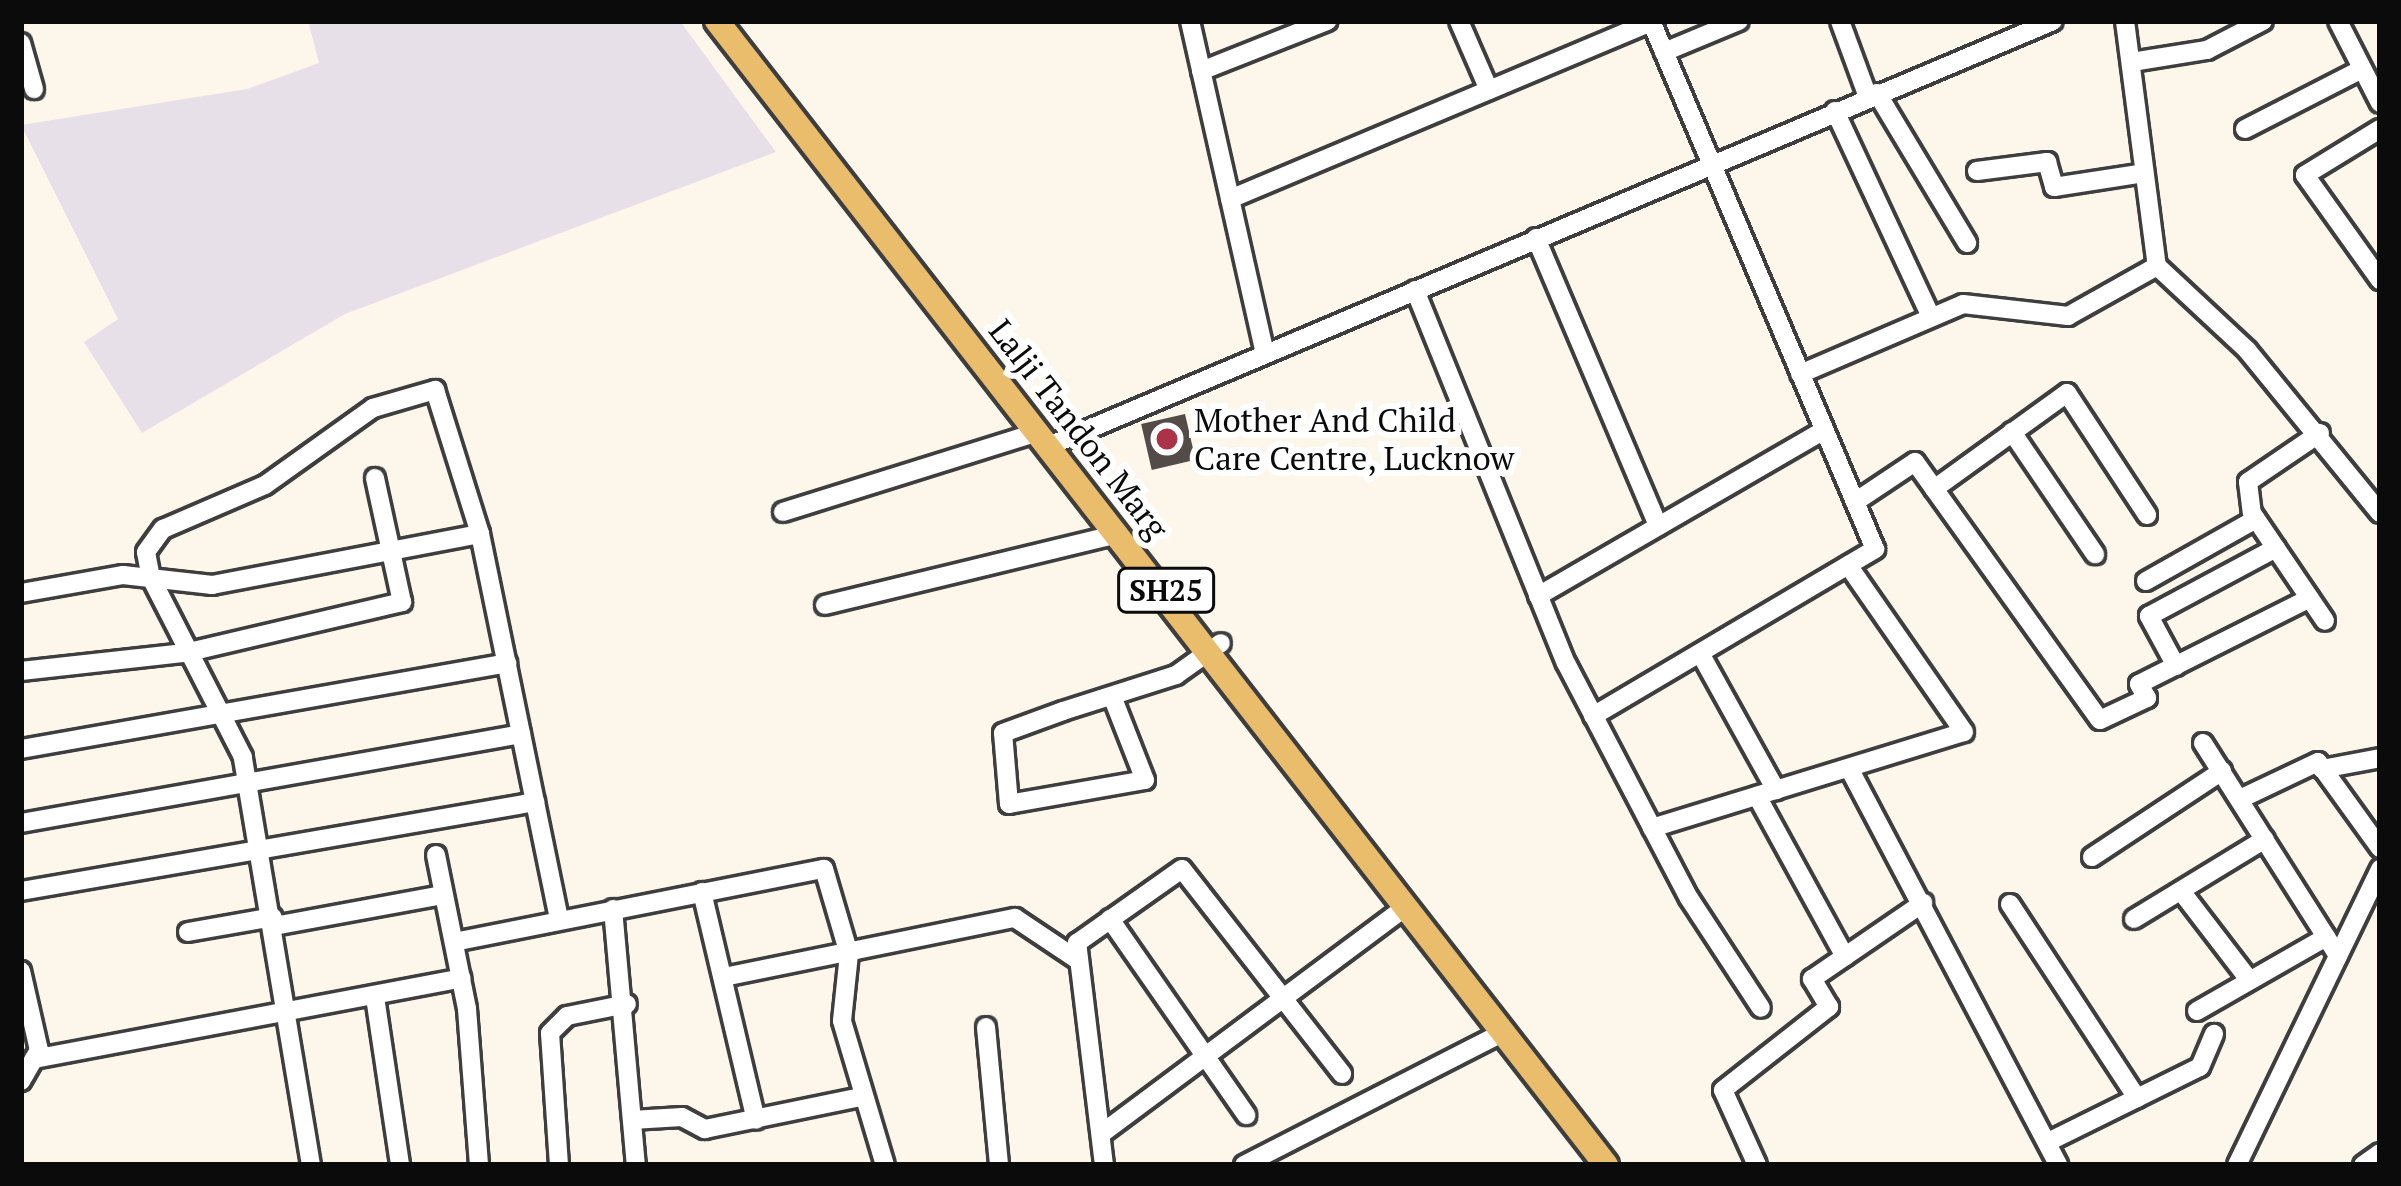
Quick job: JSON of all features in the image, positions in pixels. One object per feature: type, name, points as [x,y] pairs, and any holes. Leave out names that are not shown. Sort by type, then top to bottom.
[{"type":"main road","name":"Lalji Tandon Marg","points":[[717,21],[805,122]]},
{"type":"main road","name":"Lalji Tandon Marg","points":[[735,21],[805,122],[1218,647],[1487,1000],[1504,1032],[1606,1165]]},
{"type":"main road","name":"Lalji Tandon Marg","points":[[1049,437],[1119,533],[1218,647],[1407,906],[1621,1165]]},
{"type":"street","points":[[1190,21],[1265,352]]},
{"type":"street","points":[[1202,71],[1328,21]]},
{"type":"street","points":[[1459,21],[1489,90]]},
{"type":"street","points":[[1664,52],[1739,21]]},
{"type":"street","points":[[1840,21],[1873,95],[1967,243]]},
{"type":"street","points":[[783,512],[1049,437],[1415,290],[2025,26],[2053,21]]},
{"type":"street","points":[[2125,21],[2138,61],[2144,173],[2157,266],[2320,434],[2380,513]]},
{"type":"street","points":[[2138,61],[2207,50],[2264,21]]},
{"type":"street","points":[[2338,21],[2380,104]]},
{"type":"street","points":[[1230,199],[1651,22],[1875,549],[1593,716]]},
{"type":"street","points":[[21,43],[34,89]]},
{"type":"street","points":[[2245,129],[2362,69]]},
{"type":"street","points":[[1835,111],[1931,317]]},
{"type":"street","points":[[2380,128],[2305,175],[2380,280]]},
{"type":"street","points":[[1977,171],[2047,162],[2054,187],[2144,173]]},
{"type":"street","points":[[1536,238],[1658,526]]},
{"type":"street","points":[[1800,374],[1963,304],[2068,316],[2157,266]]},
{"type":"street","points":[[1415,290],[1538,596],[1593,716],[1652,828],[1761,1008]]},
{"type":"street","points":[[311,1165],[291,1015],[248,785],[151,578],[146,552],[163,529],[265,484],[373,408],[429,390],[440,396],[480,534],[559,919]]},
{"type":"street","points":[[1934,489],[2067,393],[2147,515]]},
{"type":"street","points":[[1538,596],[1824,430]]},
{"type":"street","points":[[2012,433],[2095,554]]},
{"type":"street","points":[[2320,434],[2248,482],[2256,519],[2326,621]]},
{"type":"street","points":[[1855,502],[1915,462],[2100,720],[2147,698],[2139,684],[2310,598]]},
{"type":"street","points":[[21,671],[185,653],[403,602],[395,550],[375,478]]},
{"type":"street","points":[[2146,581],[2256,519]]},
{"type":"street","points":[[825,605],[1119,533]]},
{"type":"street","points":[[21,593],[151,578],[212,585],[480,534]]},
{"type":"street","points":[[2176,667],[2149,616],[2276,548]]},
{"type":"street","points":[[1652,828],[1964,732],[1848,565]]},
{"type":"street","points":[[1112,696],[1145,780],[1009,804],[1003,733],[1112,696],[1218,647]]},
{"type":"street","points":[[1700,653],[1845,957]]},
{"type":"street","points":[[21,749],[507,663]]},
{"type":"street","points":[[21,823],[521,734]]},
{"type":"street","points":[[2204,742],[2338,956]]},
{"type":"street","points":[[2240,800],[2322,769],[2380,758]]},
{"type":"street","points":[[1849,768],[2050,1141],[2058,1165]]},
{"type":"street","points":[[2322,769],[2380,848]]},
{"type":"street","points":[[2092,856],[2222,771]]},
{"type":"street","points":[[21,891],[535,802]]},
{"type":"street","points":[[2134,919],[2265,839]]},
{"type":"street","points":[[436,855],[461,978],[479,1165]]},
{"type":"street","points":[[454,942],[824,869],[849,954],[842,1021],[885,1165]]},
{"type":"street","points":[[2237,1165],[2380,869]]},
{"type":"street","points":[[1104,1165],[1078,961],[1081,937],[1189,871],[1342,1074]]},
{"type":"street","points":[[2181,891],[2247,977]]},
{"type":"street","points":[[702,892],[756,1120]]},
{"type":"street","points":[[188,932],[443,896]]},
{"type":"street","points":[[1757,1165],[1723,1090],[1829,1007],[1812,979],[1923,904]]},
{"type":"street","points":[[2010,904],[2137,1099]]},
{"type":"street","points":[[1101,1134],[1407,906]]},
{"type":"street","points":[[613,909],[627,1004],[636,1165]]},
{"type":"street","points":[[724,977],[1015,918],[1078,961]]},
{"type":"street","points":[[1110,919],[1246,1115]]},
{"type":"street","points":[[2197,1011],[2247,977],[2326,937]]},
{"type":"street","points":[[21,970],[34,1059],[21,1081]]},
{"type":"street","points":[[34,1059],[291,1015],[461,978]]},
{"type":"street","points":[[375,997],[400,1165]]},
{"type":"street","points":[[559,1165],[550,1033],[567,1016],[627,1004]]},
{"type":"street","points":[[986,1027],[999,1165]]},
{"type":"street","points":[[1255,1162],[1504,1032]]},
{"type":"street","points":[[2050,1141],[2200,1067],[2214,1034]]},
{"type":"street","points":[[632,1120],[682,1118],[705,1129],[861,1097]]},
{"type":"street","points":[[2363,1165],[2380,1154]]},
{"type":"shaded area","points":[[308,21],[680,21],[776,152],[345,314],[142,433],[84,342],[118,319],[21,125],[247,89],[319,63]]},
{"type":"building","points":[[1185,414],[1196,460],[1152,470],[1141,424]]},
{"type":"place","name":"Mother And Child Care Centre, Lucknow","points":[[1167,439]]}]
